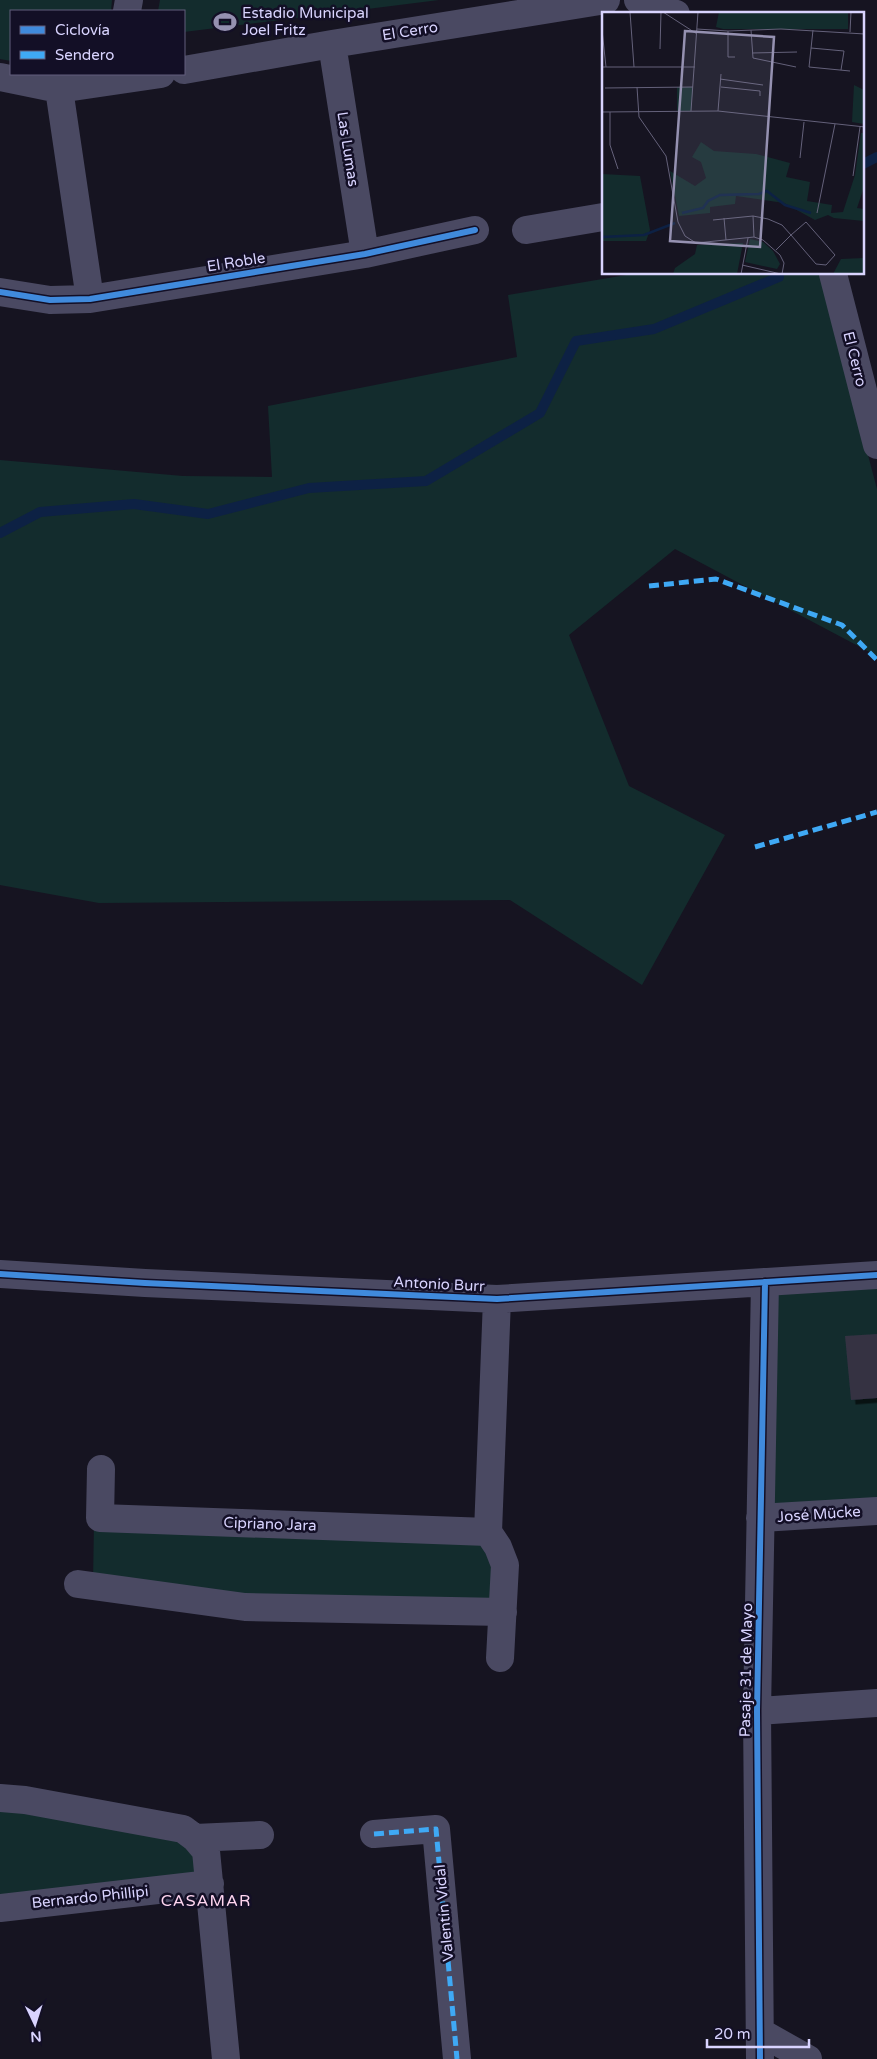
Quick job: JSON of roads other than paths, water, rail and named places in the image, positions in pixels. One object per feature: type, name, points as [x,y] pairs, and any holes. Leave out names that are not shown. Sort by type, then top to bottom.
[{"type":"street","name":"El Cerro","points":[[185,70],[606,0]]},
{"type":"street","points":[[638,0],[671,12]]},
{"type":"street","name":"Las Lumas","points":[[332,44],[365,254]]},
{"type":"street","points":[[0,77],[59,89],[117,78],[149,75]]},
{"type":"street","points":[[59,89],[90,299]]},
{"type":"street","points":[[526,230],[602,217]]},
{"type":"street","name":"El Roble","points":[[0,292],[50,300],[90,299],[365,254],[474,230]]},
{"type":"street","name":"El Cerro","points":[[833,275],[877,445]]},
{"type":"street","name":"Antonio Burr","points":[[0,1274],[497,1299],[877,1275]]},
{"type":"street","name":"Pasaje 31 de Mayo","points":[[760,2059],[757,1711],[765,1282]]},
{"type":"street","points":[[497,1299],[488,1532],[498,1547],[505,1565],[500,1658]]},
{"type":"street","name":"Cipriano Jara","points":[[101,1469],[100,1518],[488,1532]]},
{"type":"street","name":"José Mücke","points":[[760,1518],[877,1510]]},
{"type":"street","points":[[78,1584],[245,1608],[503,1612]]},
{"type":"street","points":[[757,1711],[877,1703]]},
{"type":"street","points":[[0,1798],[24,1800],[183,1829],[206,1850],[226,2059]]},
{"type":"street","name":"Valentín Vidal","points":[[374,1834],[436,1829],[457,2059]]},
{"type":"street","points":[[195,1838],[260,1835]]},
{"type":"street","name":"Bernardo Phillipi","points":[[0,1908],[210,1884]]},
{"type":"street","points":[[760,2032],[808,2059]]},
{"type":"waterway","points":[[864,164],[877,157]]},
{"type":"waterway","points":[[0,533],[40,512],[134,504],[208,514],[309,488],[426,481],[540,413],[576,341],[654,329],[779,277]]},
{"type":"place","name":"Estadio Municipal Joel Fritz","points":[[225,22]]},
{"type":"district","name":"CASAMAR","points":[[206,1900]]}]
